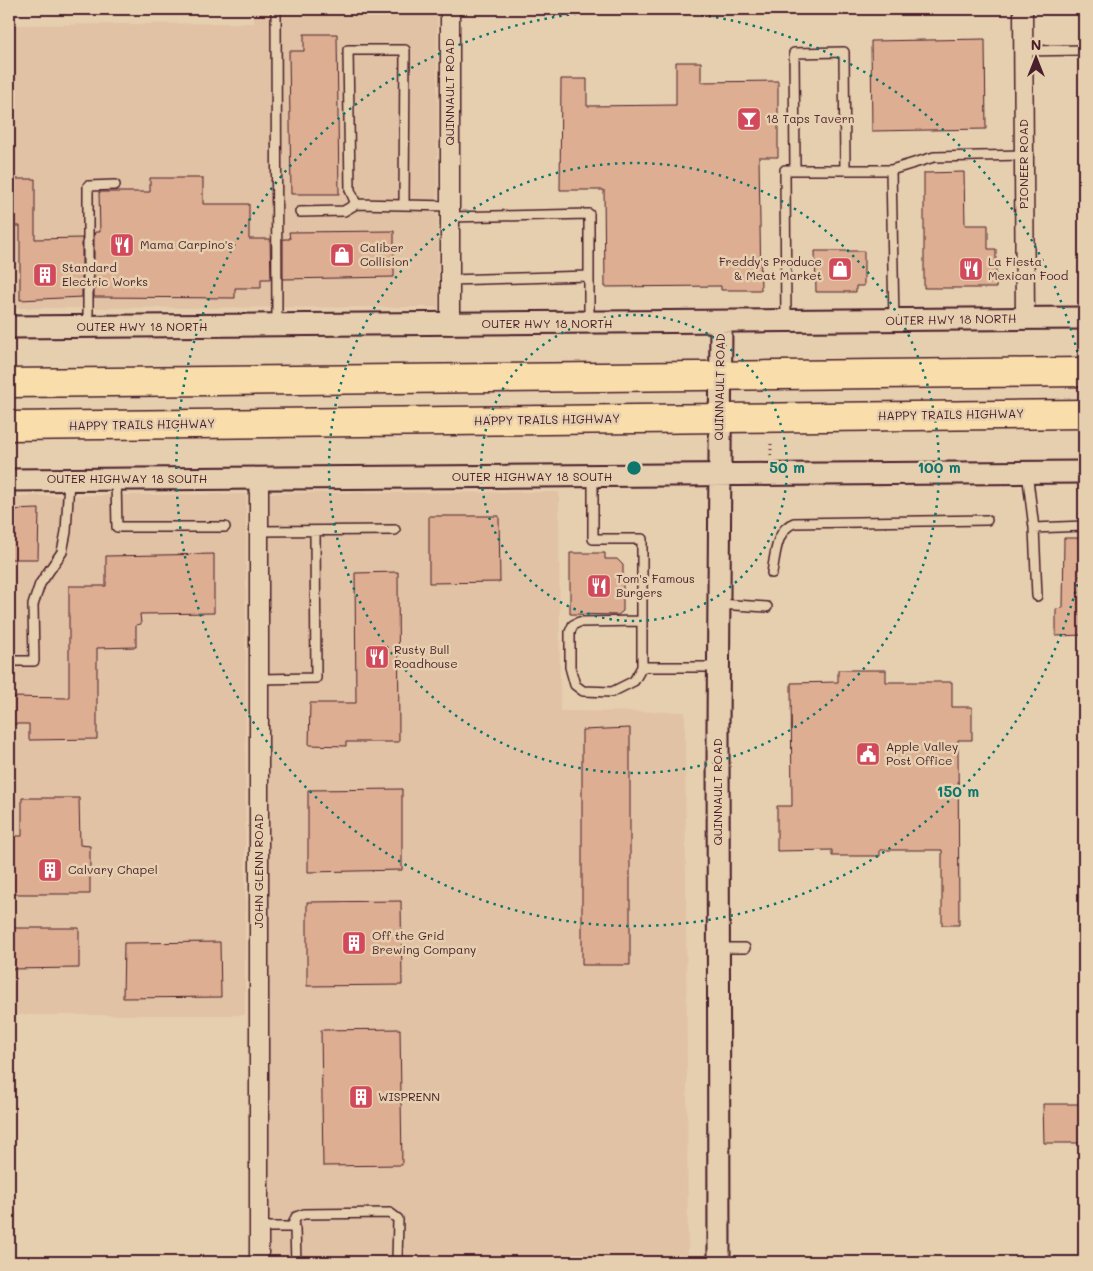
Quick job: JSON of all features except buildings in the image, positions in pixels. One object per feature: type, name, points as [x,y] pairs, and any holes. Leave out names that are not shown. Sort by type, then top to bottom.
[{"type":"main road","points":[[9,383],[1084,372]]},
{"type":"main road","name":"HAPPY TRAILS HIGHWAY","points":[[9,426],[1084,414]]},
{"type":"street","name":"QUINNAULT ROAD","points":[[450,9],[450,325]]},
{"type":"street","name":"PIONEER ROAD","points":[[1023,9],[1024,319]]},
{"type":"street","name":"OUTER HWY 18 NORTH","points":[[9,328],[1084,318]]},
{"type":"street","name":"QUINNAULT ROAD","points":[[719,1262],[718,604],[721,322]]},
{"type":"street","name":"OUTER HIGHWAY 18 SOUTH","points":[[9,480],[1084,472]]},
{"type":"street","name":"JOHN GLENN ROAD","points":[[260,479],[260,1262]]},
{"type":"lane","points":[[276,9],[277,326]]},
{"type":"lane","points":[[356,204],[350,190],[348,50],[405,50],[404,205]]},
{"type":"lane","points":[[1023,51],[1084,50]]},
{"type":"lane","points":[[795,170],[794,53],[844,52],[844,170]]},
{"type":"lane","points":[[786,322],[785,170],[891,170],[934,157],[1024,155]]},
{"type":"lane","points":[[891,170],[894,320]]},
{"type":"lane","points":[[88,327],[88,186],[115,185]]},
{"type":"lane","points":[[300,212],[344,212],[356,204],[404,205],[450,211],[589,214],[589,324]]},
{"type":"lane","points":[[450,280],[589,276]]},
{"type":"lane","points":[[1027,472],[1034,528],[1037,596]]},
{"type":"lane","points":[[593,476],[593,539],[642,539],[642,620],[642,666],[634,681],[612,692],[583,691],[575,685],[570,666],[570,632],[573,625],[579,622],[642,620]]},
{"type":"lane","points":[[116,479],[117,527],[225,527]]},
{"type":"lane","points":[[9,661],[34,661],[33,605],[40,584],[62,552],[66,532],[69,480]]},
{"type":"lane","points":[[772,573],[781,533],[787,525],[794,523],[987,520]]},
{"type":"lane","points":[[1034,528],[1084,526]]},
{"type":"lane","points":[[259,532],[395,530]]},
{"type":"lane","points":[[259,679],[316,678],[315,531]]},
{"type":"lane","points":[[718,604],[767,607]]},
{"type":"lane","points":[[642,666],[718,667]]},
{"type":"lane","points":[[718,948],[745,948]]},
{"type":"lane","points":[[292,1227],[296,1218],[304,1214],[390,1213],[398,1219],[397,1262]]},
{"type":"lane","points":[[260,1227],[292,1227]]},
{"type":"lane","points":[[292,1227],[296,1232],[296,1262]]},
{"type":"path","points":[[771,433],[771,456]]},
{"type":"shaded area","points":[[254,9],[437,9],[438,307],[9,308],[9,25],[254,23]]},
{"type":"shaded area","points":[[559,492],[560,711],[685,712],[688,1262],[269,1262],[269,493]]},
{"type":"shaded area","points":[[246,494],[245,1015],[9,1015],[9,496]]},
{"type":"place","name":"18 Taps Tavern","points":[[749,119]]},
{"type":"place","name":"Mama Carpino's","points":[[122,245]]},
{"type":"place","name":"Caliber Collision","points":[[342,255]]},
{"type":"place","name":"Freddy's Produce & Meat Market","points":[[840,269]]},
{"type":"place","name":"La Fiesta Mexican Food","points":[[971,269]]},
{"type":"place","name":"Standard Electric Works","points":[[45,275]]},
{"type":"place","name":"Tom's Famous Burgers","points":[[599,586]]},
{"type":"place","name":"Rusty Bull Roadhouse","points":[[377,657]]},
{"type":"place","name":"Apple Valley Post Office","points":[[868,754]]},
{"type":"place","name":"Calvary Chapel","points":[[50,870]]},
{"type":"place","name":"Off the Grid Brewing Company","points":[[354,943]]},
{"type":"place","name":"WISPRENN","points":[[361,1097]]}]
